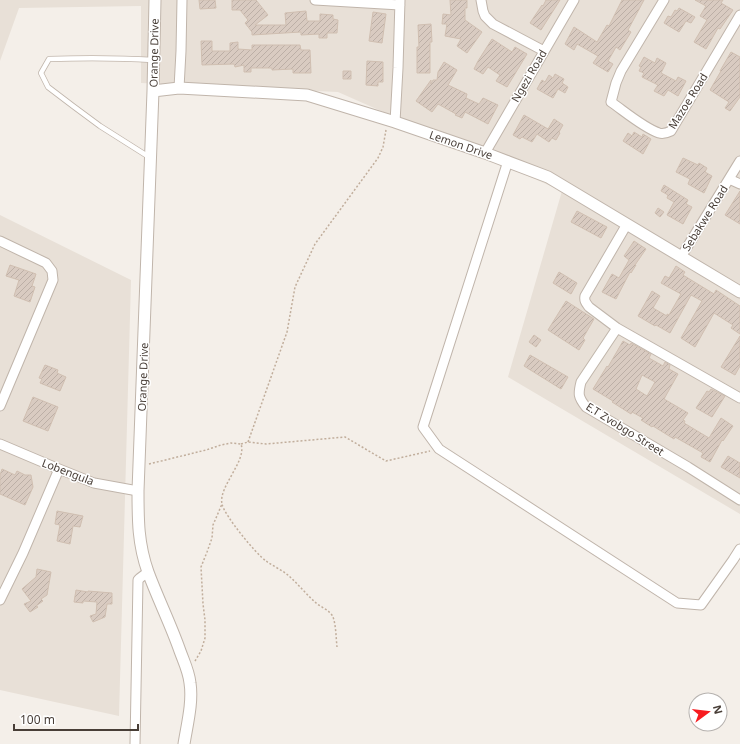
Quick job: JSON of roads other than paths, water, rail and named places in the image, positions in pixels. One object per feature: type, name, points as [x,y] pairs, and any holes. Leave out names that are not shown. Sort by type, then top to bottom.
[{"type":"street","name":"Orange Drive","points":[[155,0],[138,521],[141,547],[148,572],[178,645],[190,681],[191,697],[184,744]]},
{"type":"street","points":[[179,88],[182,0]]},
{"type":"street","points":[[315,0],[400,3],[398,68],[391,121]]},
{"type":"street","points":[[481,0],[485,16],[493,24],[544,51]]},
{"type":"street","name":"Ngezi Road","points":[[485,153],[574,0]]},
{"type":"street","name":"Mazoe Road","points":[[664,0],[621,71],[611,102],[644,126],[658,133],[667,133],[671,131],[740,15]]},
{"type":"street","name":"Lemon Drive","points":[[153,91],[179,88],[307,95],[391,121],[485,153],[548,177],[740,292]]},
{"type":"street","points":[[508,161],[423,427],[439,449],[677,603],[701,605],[740,549]]},
{"type":"street","name":"Sebakwe Road","points":[[681,257],[740,161]]},
{"type":"street","name":"Sebakwe Road","points":[[729,179],[740,184]]},
{"type":"street","points":[[627,224],[588,289],[584,299],[589,308],[617,328],[740,398]]},
{"type":"street","points":[[0,241],[46,263],[52,271],[53,280],[0,406]]},
{"type":"street","name":"E.T Zvobgo Street","points":[[617,328],[581,382],[579,390],[581,401],[586,407],[688,467],[740,500]]},
{"type":"street","name":"Lobengula","points":[[0,444],[59,470],[94,483],[138,491]]},
{"type":"street","points":[[0,600],[4,583],[23,553],[59,470]]},
{"type":"street","points":[[135,744],[138,580],[148,572]]},
{"type":"lane","points":[[150,158],[100,126],[48,87],[41,73],[50,59],[112,58],[153,60]]}]
